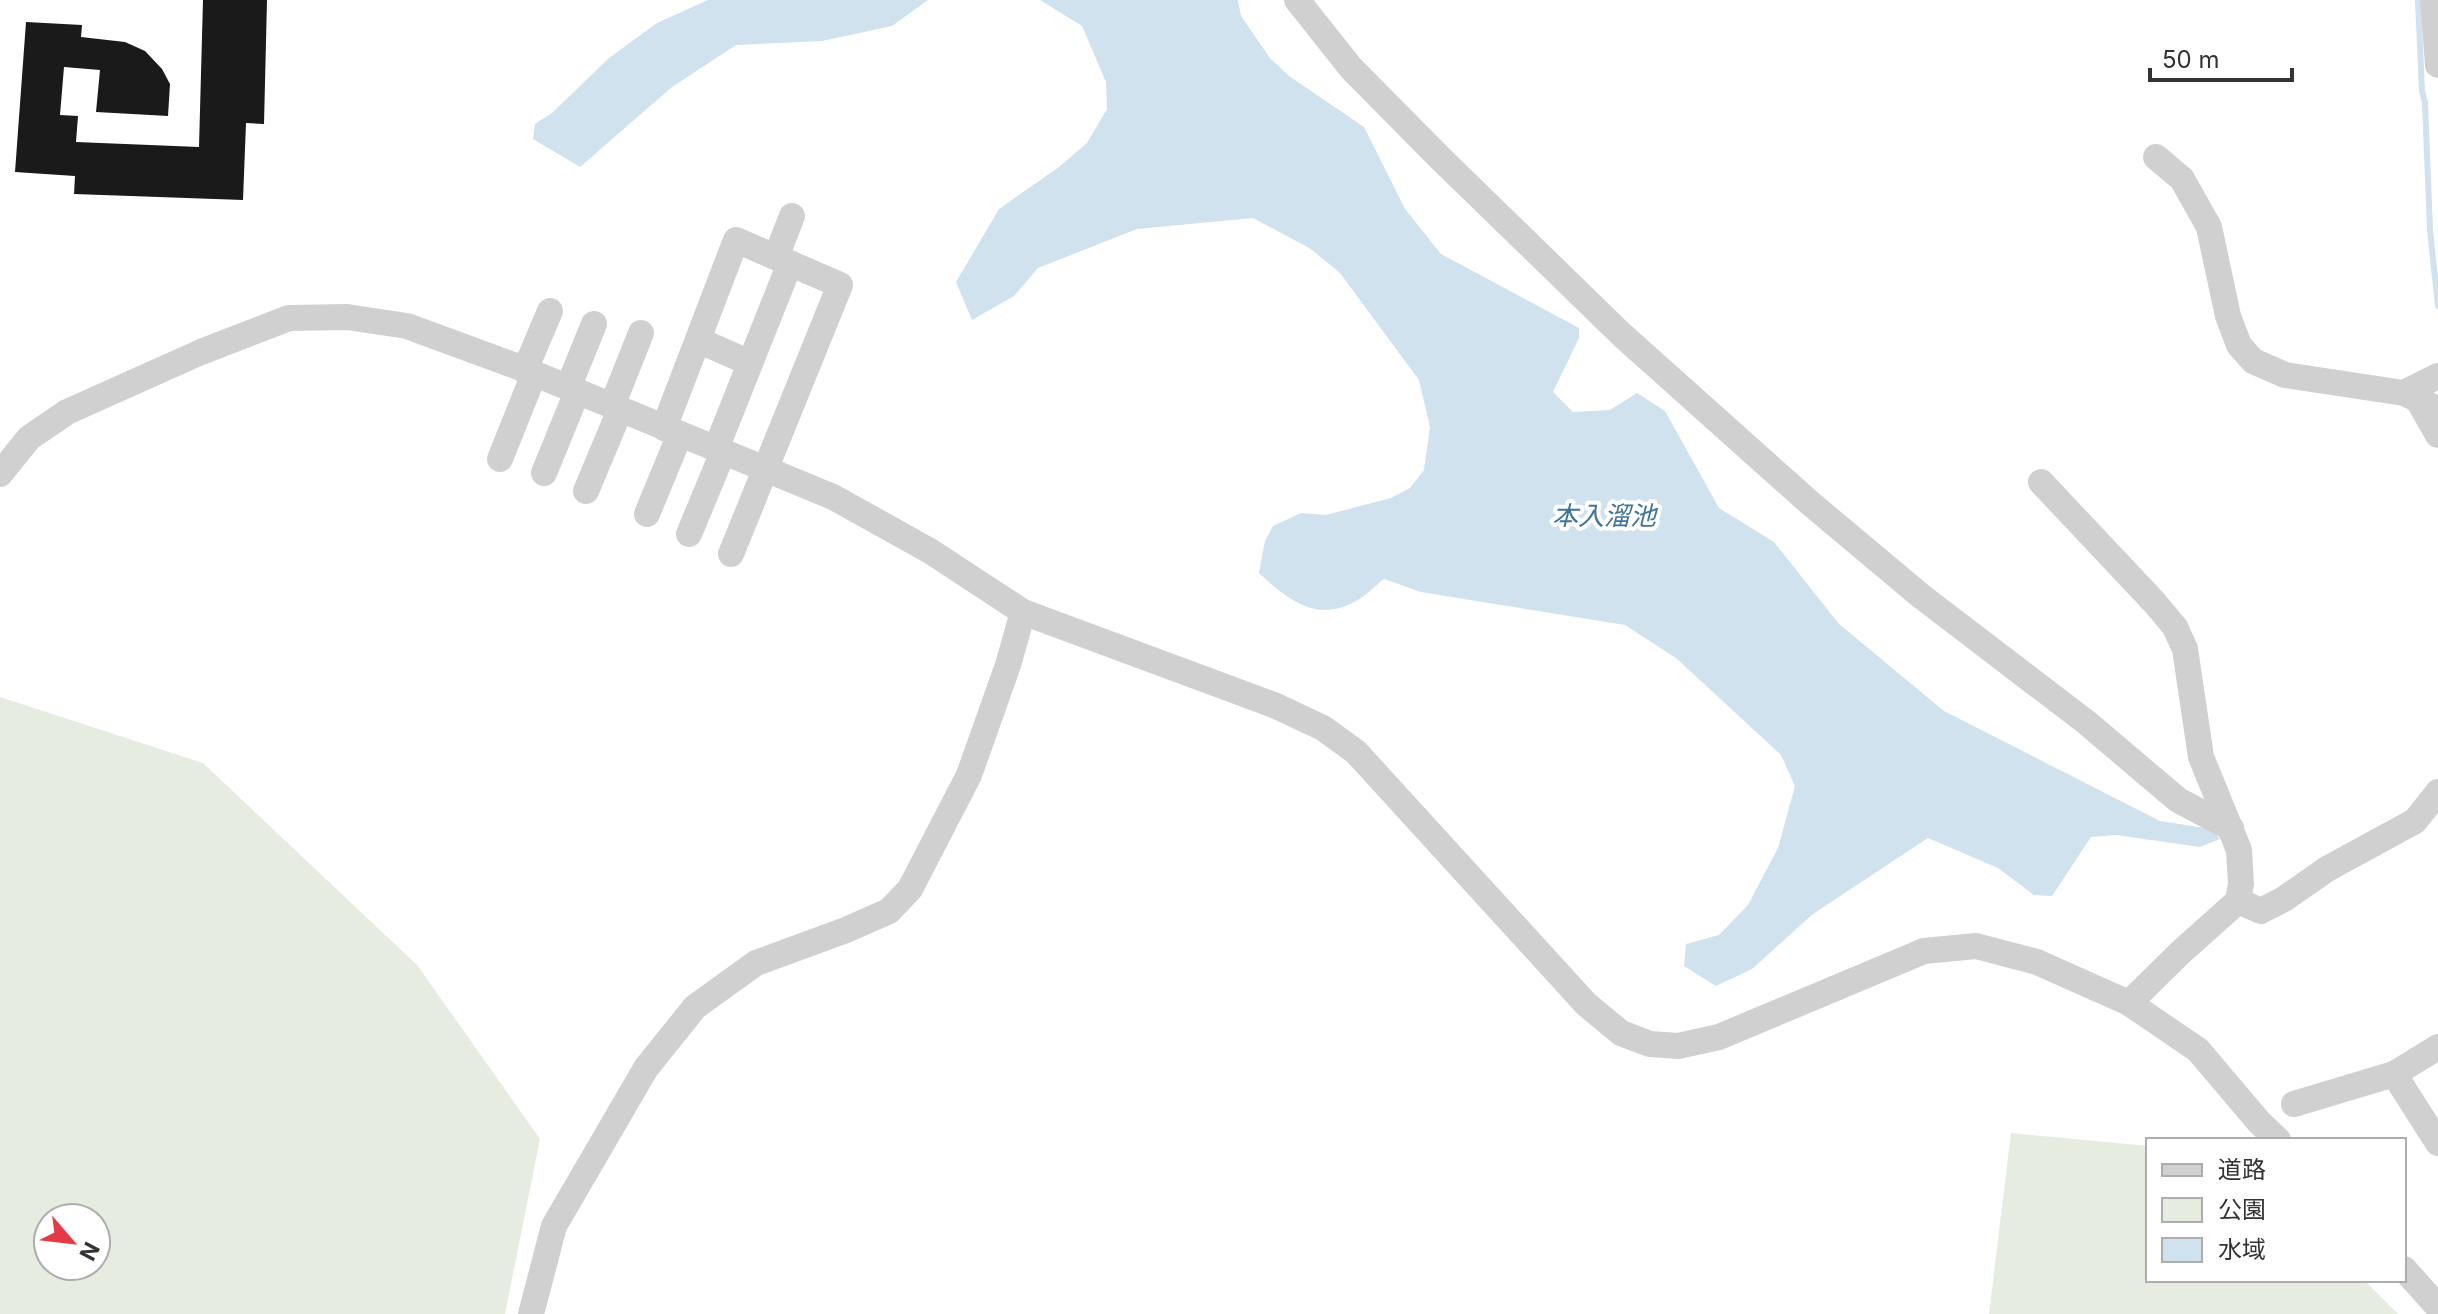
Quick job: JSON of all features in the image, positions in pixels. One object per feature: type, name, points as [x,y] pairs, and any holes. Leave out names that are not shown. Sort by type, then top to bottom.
[{"type":"street","points":[[1297,0],[1351,68],[1440,158],[1622,335],[1798,493],[1921,596],[2086,722],[2178,800],[2231,828]]},
{"type":"street","points":[[2433,0],[2438,65]]},
{"type":"street","points":[[2156,157],[2182,179],[2209,227],[2228,316],[2239,345],[2253,361],[2285,375],[2419,400]]},
{"type":"street","points":[[689,534],[750,363],[783,260],[792,216]]},
{"type":"street","points":[[647,514],[698,340],[736,240],[840,285],[731,554]]},
{"type":"street","points":[[500,459],[550,311]]},
{"type":"street","points":[[0,474],[29,438],[67,412],[201,352],[289,318],[347,317],[407,326],[530,372],[833,497],[930,551],[1023,612],[1274,705],[1323,728],[1356,752],[1586,1004],[1621,1033],[1650,1044],[1678,1046],[1719,1037],[1924,951],[1976,946],[2037,962],[2129,1003],[2198,1050],[2276,1138]]},
{"type":"street","points":[[544,473],[594,324]]},
{"type":"street","points":[[586,491],[641,333]]},
{"type":"street","points":[[698,340],[750,363]]},
{"type":"street","points":[[2419,400],[2438,376]]},
{"type":"street","points":[[2419,400],[2438,435]]},
{"type":"street","points":[[2041,482],[2175,627],[2185,649],[2201,757],[2239,850],[2241,884],[2238,901],[2129,1003]]},
{"type":"street","points":[[531,1314],[554,1226],[646,1068],[695,1007],[756,963],[889,911],[910,889],[969,775],[1008,665],[1023,612]]},
{"type":"street","points":[[2238,901],[2261,911],[2284,899],[2327,869],[2415,821],[2438,792]]},
{"type":"street","points":[[2294,1104],[2394,1074],[2438,1047]]},
{"type":"street","points":[[2394,1074],[2438,1143]]},
{"type":"street","points":[[2406,1271],[2438,1307]]},
{"type":"green space","points":[[0,697],[203,763],[417,965],[540,1139],[505,1314],[0,1314]]},
{"type":"green space","points":[[2011,1133],[2146,1146],[2146,1282],[2366,1282],[2398,1314],[1989,1314]]},
{"type":"water","points":[[708,0],[928,0],[892,26],[822,41],[736,45],[672,87],[580,167],[533,139],[535,124],[552,113],[609,58],[657,23]]},
{"type":"water","name":"本入溜池","points":[[1040,0],[1238,0],[1241,16],[1270,58],[1289,76],[1364,127],[1405,209],[1441,254],[1579,328],[1579,338],[1553,392],[1573,412],[1610,410],[1637,393],[1665,411],[1719,508],[1774,542],[1839,624],[1944,711],[2160,821],[2212,829],[2220,839],[2200,847],[2116,835],[2091,837],[2052,896],[2034,895],[1998,868],[1928,838],[1813,914],[1752,969],[1716,986],[1684,966],[1686,944],[1719,935],[1748,905],[1778,848],[1795,786],[1781,755],[1676,658],[1625,625],[1421,592],[1384,579],[1365,595],[1340,608],[1314,609],[1291,599],[1259,573],[1265,541],[1273,526],[1301,513],[1326,515],[1391,498],[1410,488],[1424,470],[1430,427],[1419,380],[1340,273],[1311,249],[1253,218],[1137,229],[1038,268],[1014,296],[972,320],[956,282],[999,209],[1059,167],[1087,143],[1107,109],[1106,82],[1082,26]]},
{"type":"building","points":[[203,0],[267,0],[264,124],[246,123],[243,200],[74,194],[75,176],[15,172],[26,22],[82,25],[81,37],[125,42],[145,51],[162,69],[170,84],[168,116],[96,112],[100,70],[64,67],[60,115],[78,116],[76,142],[199,147]]},
{"type":"waterway","points":[[2418,0],[2430,230],[2438,306]]}]
